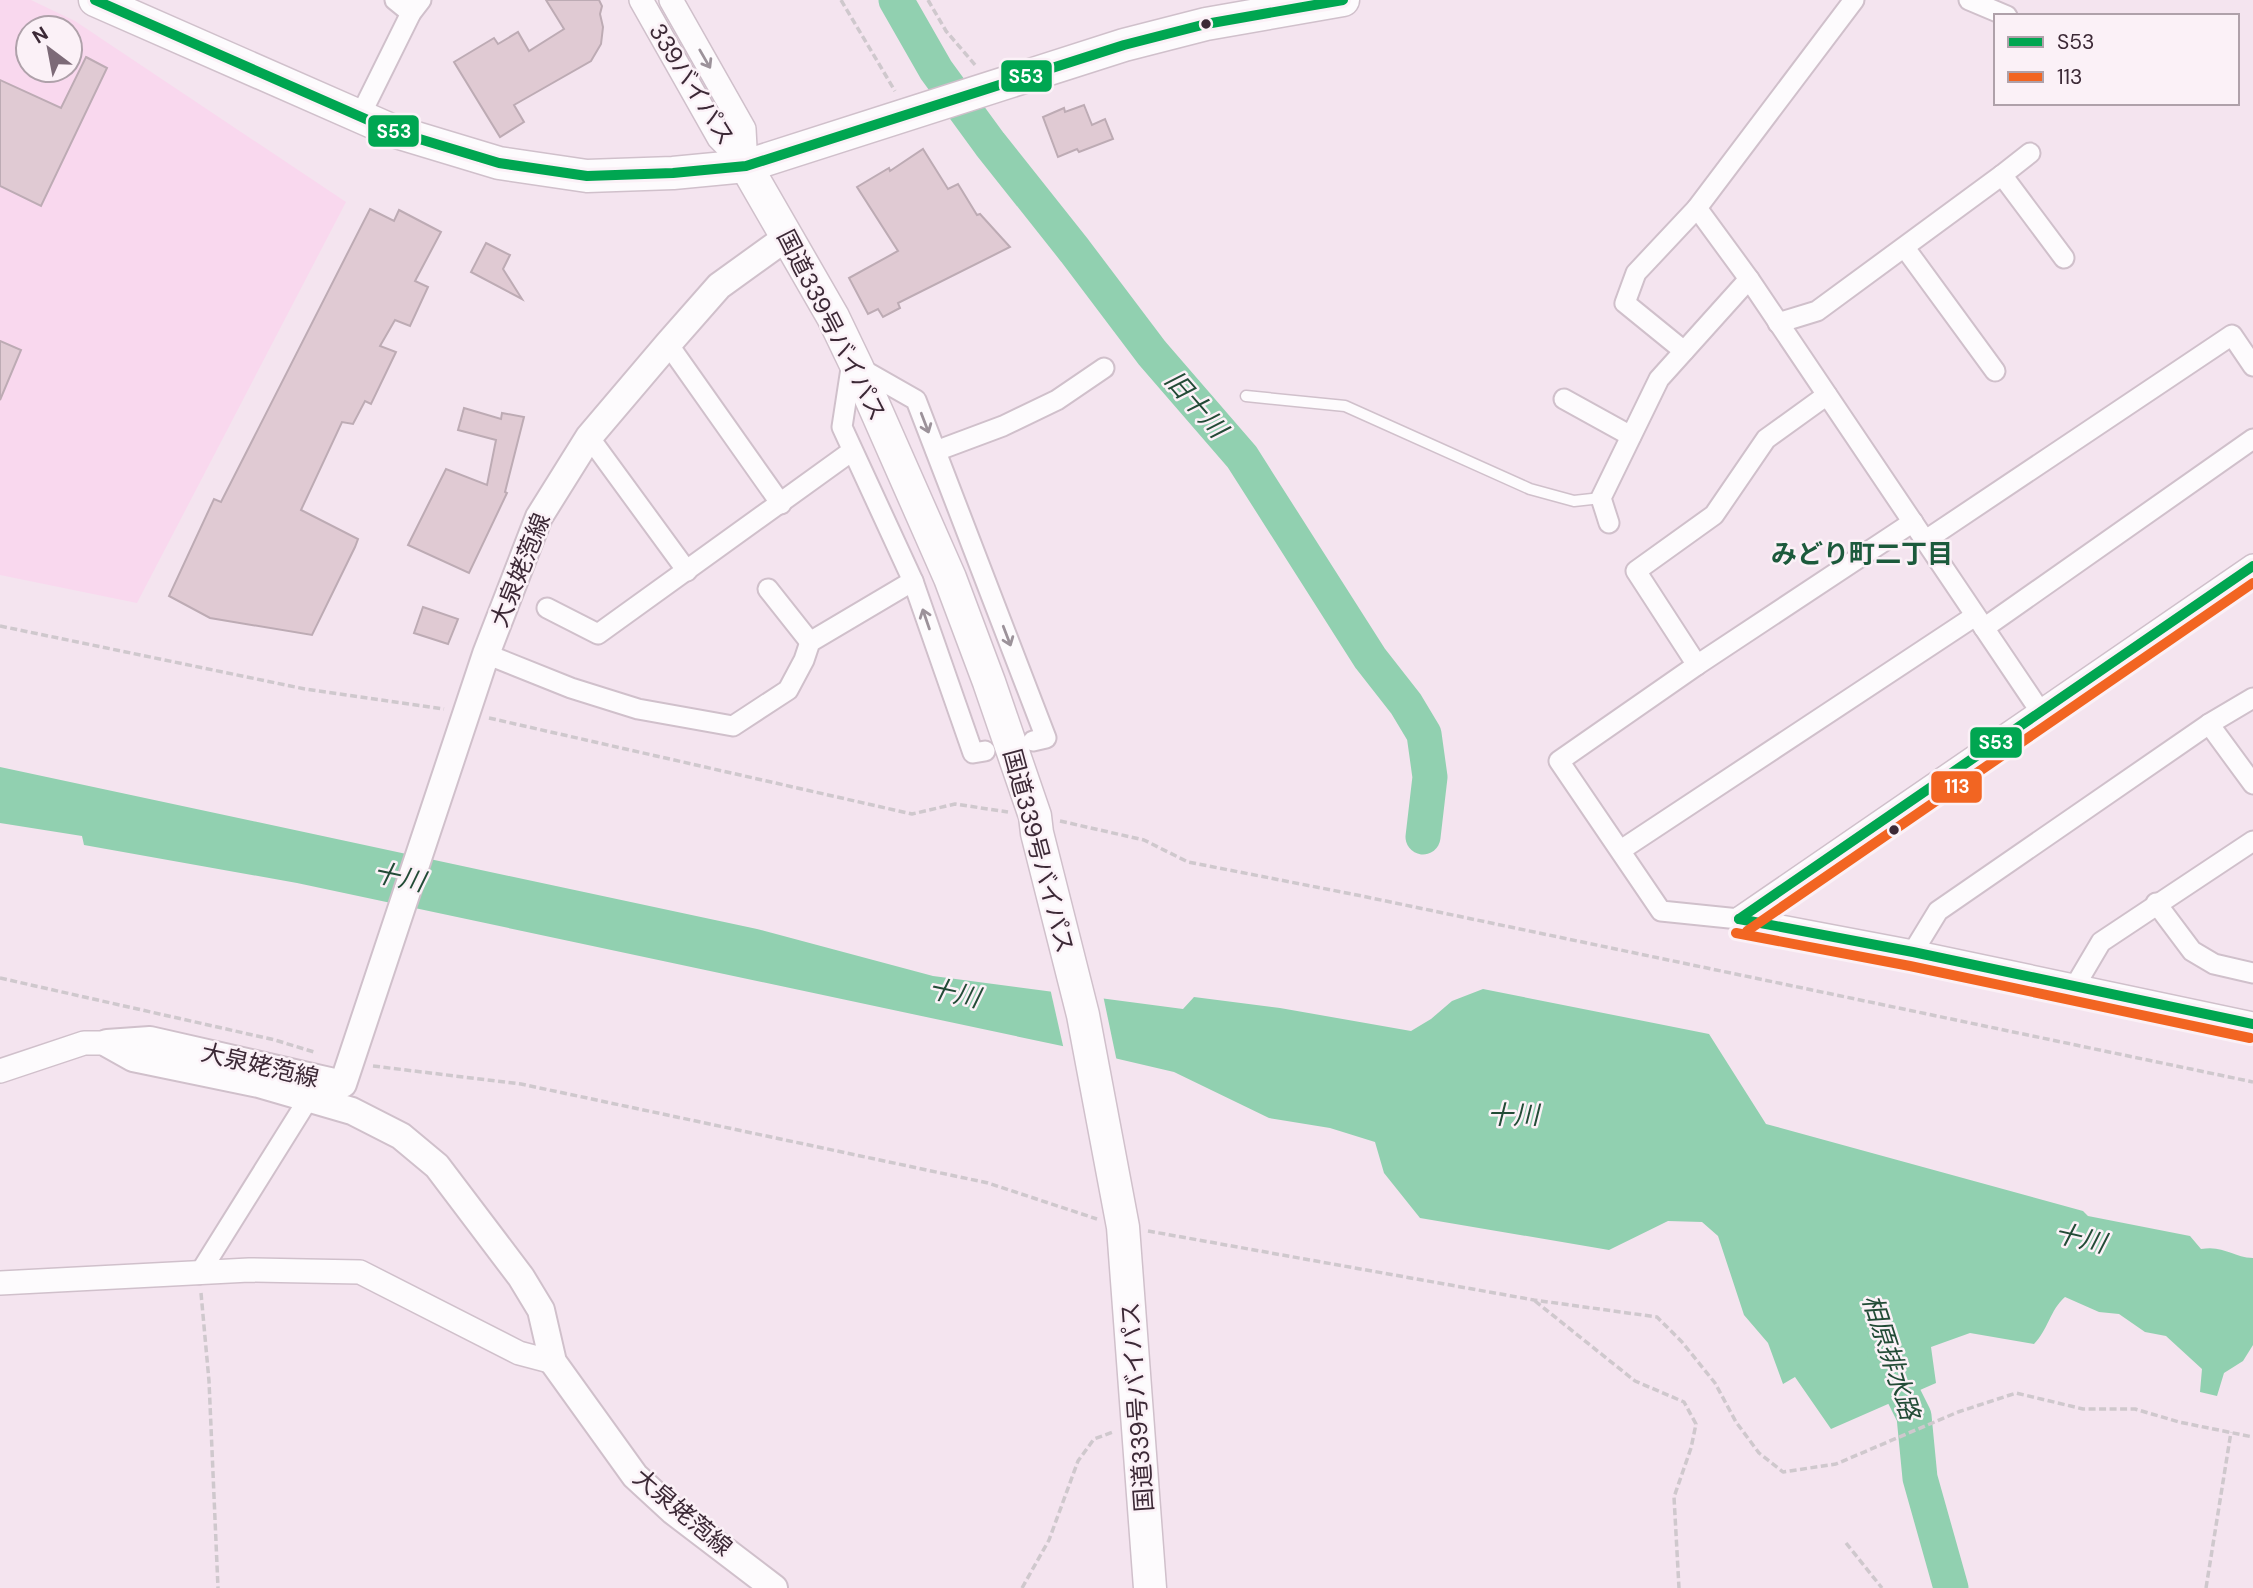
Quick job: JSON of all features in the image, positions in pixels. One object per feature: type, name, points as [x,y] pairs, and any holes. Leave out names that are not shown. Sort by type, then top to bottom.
[{"type":"highway","points":[[95,0],[393,131],[499,163],[587,176],[673,173],[746,166],[908,102],[992,76],[1206,24],[1343,0]]},
{"type":"highway","name":"国道339号バイパス","points":[[746,166],[833,317],[855,362],[950,578],[989,682],[1036,824],[1083,1015],[1121,1220],[1150,1588]]},
{"type":"main road","name":"大泉姥萢線","points":[[107,1043],[150,1040],[343,1084],[486,654],[539,517],[589,437],[719,286],[789,238]]},
{"type":"main road","name":"大泉姥萢線","points":[[107,1043],[133,1058],[259,1084],[352,1111],[401,1136],[436,1166],[521,1277],[541,1310],[553,1362],[635,1476],[673,1511],[774,1588]]},
{"type":"street","points":[[360,116],[416,6],[395,0]]},
{"type":"street","points":[[644,6],[669,0],[744,129],[746,166]]},
{"type":"street","points":[[1684,351],[1625,303],[1636,273],[1697,208],[1854,0]]},
{"type":"street","points":[[1969,0],[2002,14]]},
{"type":"street","name":"339バイパス","points":[[644,6],[719,138],[746,166]]},
{"type":"street","points":[[1778,323],[1816,311],[1905,248],[2030,153]]},
{"type":"street","points":[[2002,175],[2064,258]]},
{"type":"street","points":[[1697,208],[1749,279],[2040,711]]},
{"type":"street","points":[[1905,248],[1994,371]]},
{"type":"street","points":[[1609,523],[1601,498],[1659,379],[1749,279]]},
{"type":"street","points":[[1926,540],[2232,335],[2253,366]]},
{"type":"street","points":[[668,344],[781,504]]},
{"type":"street","points":[[985,751],[973,753],[913,580],[842,427],[855,362],[916,400],[1046,737],[1033,741]]},
{"type":"street","points":[[936,451],[1003,426],[1046,405],[1104,368]]},
{"type":"street","points":[[1698,665],[1636,571],[1714,515],[1766,439],[1827,395]]},
{"type":"street","points":[[1564,399],[1631,436]]},
{"type":"street","points":[[589,437],[687,570]]},
{"type":"street","points":[[1621,850],[1980,622],[2253,439]]},
{"type":"street","points":[[547,608],[597,634],[852,451]]},
{"type":"street","points":[[1913,522],[1559,761],[1661,911],[1738,919],[1913,952],[2253,1024]]},
{"type":"street","points":[[1738,919],[2253,566]]},
{"type":"street","points":[[486,654],[571,688],[638,709],[733,726],[788,690],[810,642],[913,580]]},
{"type":"street","points":[[768,589],[810,642]]},
{"type":"street","points":[[1913,952],[1938,911],[2209,724],[2253,698]]},
{"type":"street","points":[[2209,724],[2253,784]]},
{"type":"street","points":[[2075,986],[2101,942],[2253,841]]},
{"type":"street","points":[[2156,903],[2192,951],[2214,964],[2253,972]]},
{"type":"street","points":[[0,1071],[84,1043],[107,1043]]},
{"type":"street","points":[[199,1275],[309,1098]]},
{"type":"street","points":[[0,1283],[199,1275],[249,1270],[360,1272],[519,1353],[553,1362]]},
{"type":"lane","points":[[1246,396],[1345,406],[1530,489],[1574,501],[1601,498]]},
{"type":"path","points":[[841,0],[908,102]]},
{"type":"path","points":[[928,0],[946,31],[992,76]]},
{"type":"path","points":[[0,626],[305,689],[467,713],[912,814],[955,804],[1036,824],[1144,840],[1188,862],[2253,1082]]},
{"type":"path","points":[[0,978],[275,1040],[333,1058],[377,1067],[521,1084],[988,1183],[1121,1220],[1534,1300],[1657,1317],[1682,1342],[1715,1383],[1736,1422],[1759,1452],[1783,1472],[1836,1464],[1958,1412],[2016,1393],[2083,1409],[2135,1409],[2179,1422],[2253,1437]]},
{"type":"path","points":[[199,1275],[209,1381],[218,1588]]},
{"type":"path","points":[[1534,1300],[1634,1381],[1684,1402],[1696,1424],[1691,1448],[1674,1497],[1679,1588]]},
{"type":"path","points":[[1022,1588],[1049,1540],[1077,1461],[1094,1439],[1138,1422]]},
{"type":"path","points":[[2206,1588],[2231,1432]]},
{"type":"path","points":[[1846,1544],[1882,1588]]},
{"type":"shaded area","points":[[0,0],[31,0],[60,14],[14,14],[14,84],[84,84],[84,27],[346,202],[137,603],[0,575]]},
{"type":"water","name":"十川","points":[[0,767],[757,929],[933,976],[1183,1009],[1194,997],[1280,1008],[1411,1031],[1431,1019],[1452,1001],[1483,989],[1709,1034],[1766,1124],[2083,1211],[2088,1216],[2190,1236],[2201,1249],[2222,1250],[2253,1258],[2253,1345],[2243,1361],[2224,1373],[2217,1396],[2200,1392],[2202,1369],[2166,1336],[2145,1332],[2119,1314],[2099,1312],[2065,1297],[2034,1344],[1970,1333],[1931,1347],[1936,1383],[1831,1429],[1795,1377],[1783,1384],[1768,1343],[1744,1315],[1718,1236],[1702,1222],[1668,1221],[1609,1250],[1420,1218],[1384,1173],[1375,1142],[1330,1128],[1269,1118],[1174,1072],[297,883],[84,845],[82,836],[0,823]]},
{"type":"pier","points":[[1050,988],[1103,995],[1117,1062],[1064,1050]]},
{"type":"building","points":[[546,0],[599,0],[603,27],[601,44],[591,61],[514,105],[524,122],[500,137],[454,62],[494,38],[498,44],[518,32],[529,51],[564,29]]},
{"type":"building","points":[[86,57],[107,68],[41,206],[0,186],[0,80],[61,108],[73,84],[84,84]]},
{"type":"building","points":[[1084,105],[1092,125],[1105,119],[1113,139],[1058,157],[1043,117],[1064,108],[1065,112]]},
{"type":"building","points":[[923,149],[948,189],[958,184],[977,215],[980,214],[1010,247],[898,303],[900,308],[883,317],[878,309],[868,314],[849,278],[898,251],[857,187],[889,168],[890,171]]},
{"type":"building","points":[[370,209],[394,221],[399,210],[441,232],[415,281],[428,287],[410,326],[395,320],[380,346],[396,352],[371,404],[365,401],[353,424],[342,422],[301,510],[358,539],[355,547],[312,635],[210,618],[169,596],[214,499],[221,502]]},
{"type":"building","points":[[486,243],[510,255],[503,269],[522,299],[471,272]]},
{"type":"building","points":[[0,341],[21,350],[0,400]]},
{"type":"building","points":[[464,408],[501,419],[502,413],[524,417],[505,492],[507,493],[469,573],[408,545],[446,469],[487,485],[496,440],[458,430]]},
{"type":"building","points":[[423,607],[458,619],[448,644],[414,633]]},
{"type":"waterway","name":"旧十川","points":[[896,0],[936,70],[990,144],[1152,353],[1242,457],[1370,658],[1406,704],[1424,734],[1430,777],[1423,837]]},
{"type":"waterway","name":"相原排水路","points":[[1885,1354],[1914,1416],[1920,1478],[1951,1588]]},
{"type":"transit line","name":"S53","points":[[95,0],[393,131],[499,163],[587,176],[673,173],[746,166],[1124,45],[1206,24],[1343,0]]},
{"type":"transit line","name":"S53","points":[[1739,919],[2253,566]]},
{"type":"transit line","name":"113","points":[[1747,931],[2253,583]]},
{"type":"transit line","name":"S53","points":[[1739,919],[1913,952],[2253,1024]]},
{"type":"transit line","name":"113","points":[[1736,933],[1910,966],[2250,1038]]},
{"type":"district","name":"みどり町二丁目","points":[[1862,554]]}]
